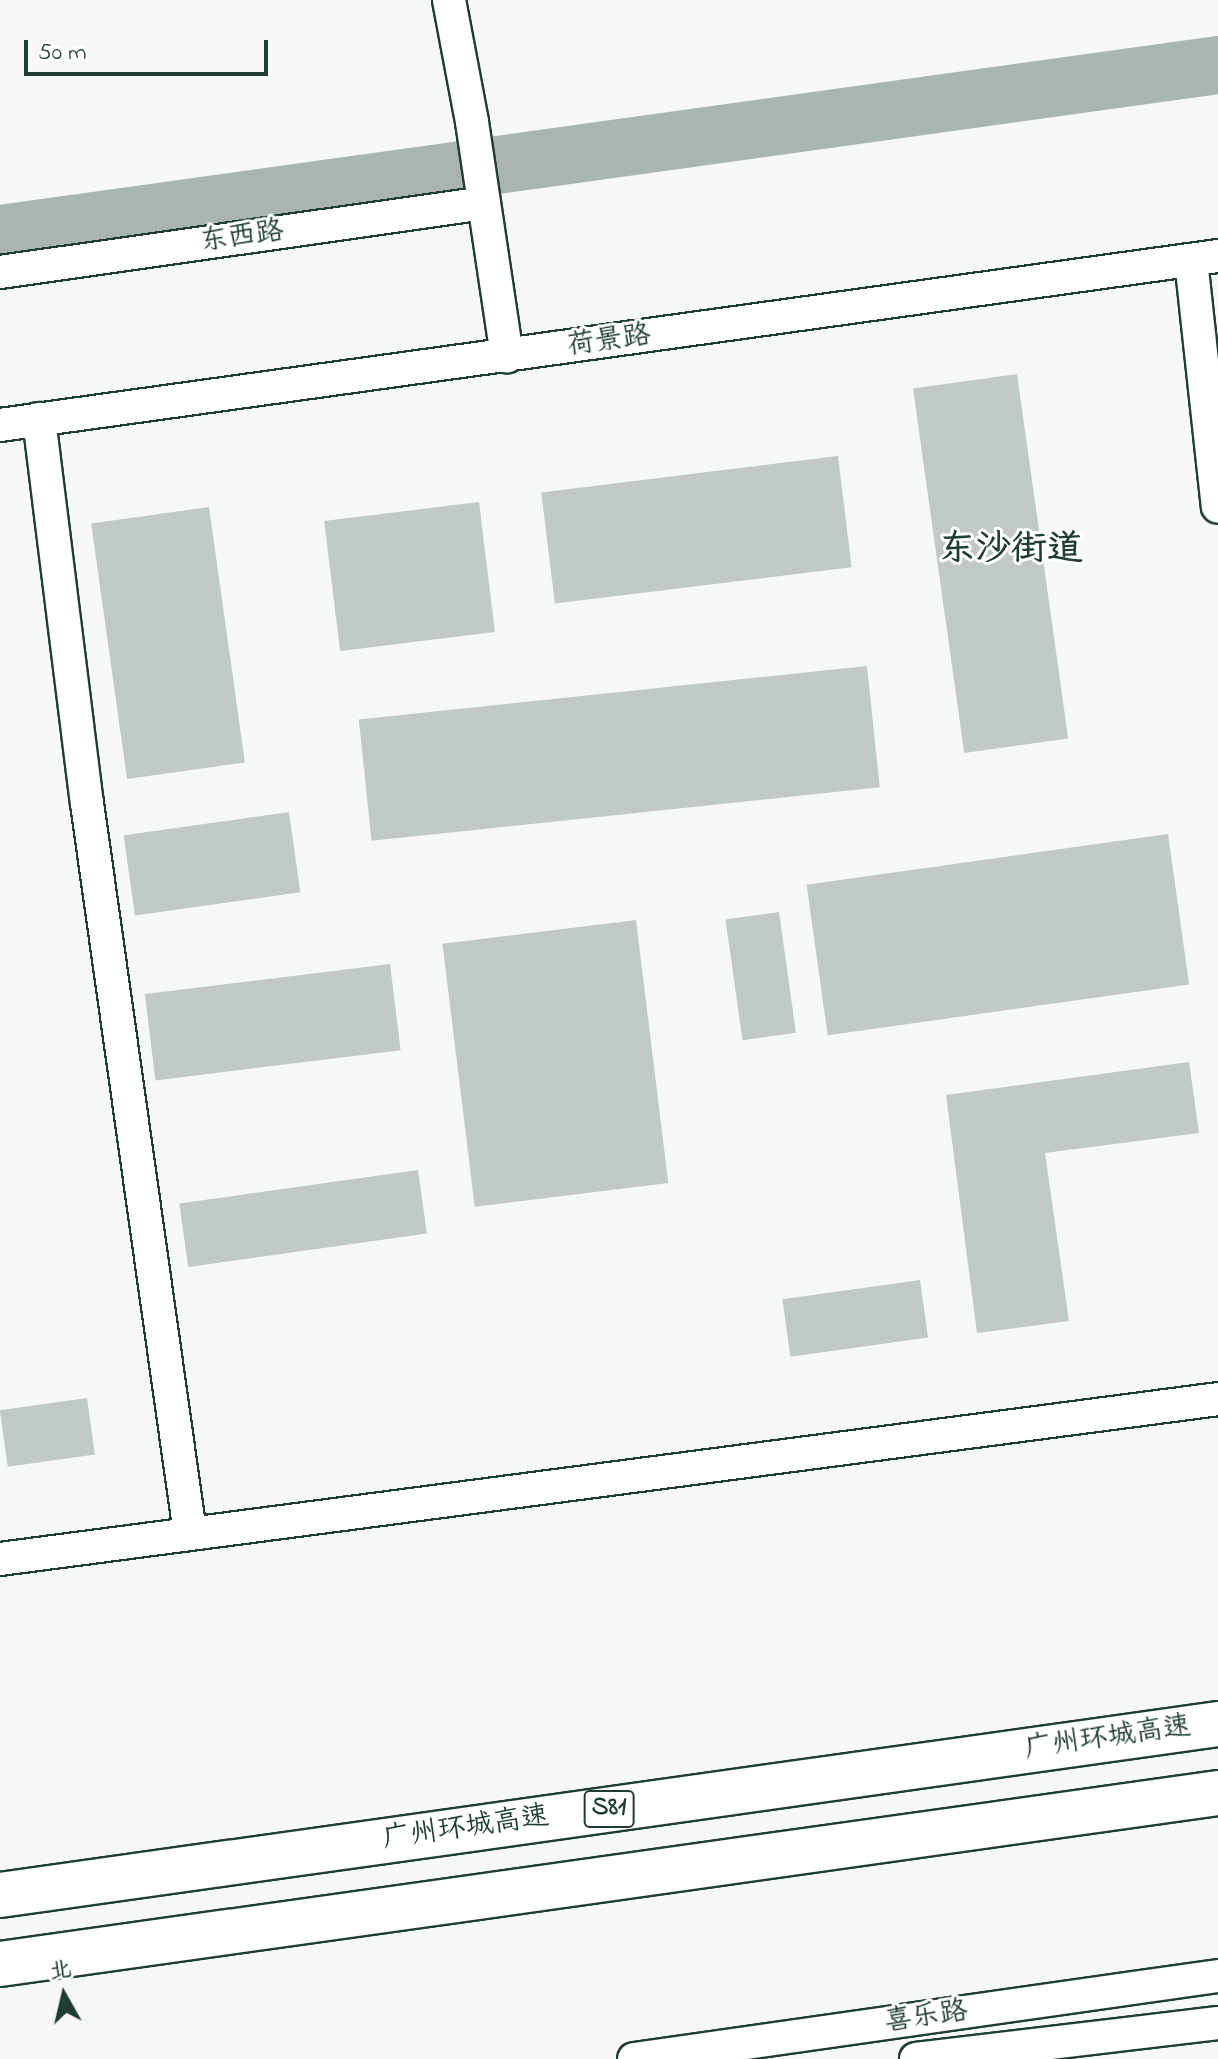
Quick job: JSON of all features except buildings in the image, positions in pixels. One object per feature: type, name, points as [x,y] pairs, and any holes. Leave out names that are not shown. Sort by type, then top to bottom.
[{"type":"highway","name":"广州环城高速","points":[[0,1895],[1218,1724]]},
{"type":"highway","points":[[0,1964],[1218,1793]]},
{"type":"street","points":[[449,0],[472,122],[507,356]]},
{"type":"street","name":"东西路","points":[[0,272],[483,202]]},
{"type":"street","points":[[1205,258],[1218,507]]},
{"type":"street","name":"荷景路","points":[[0,425],[1205,258]]},
{"type":"street","points":[[39,419],[87,803],[190,1533]]},
{"type":"street","points":[[0,1559],[1218,1399]]},
{"type":"street","name":"喜乐路","points":[[634,2059],[1218,1976]]},
{"type":"street","name":"喜乐路","points":[[916,2059],[1218,2023]]},
{"type":"waterway","points":[[0,234],[1218,65]]},
{"type":"district","name":"东沙街道","points":[[1011,551]]}]
